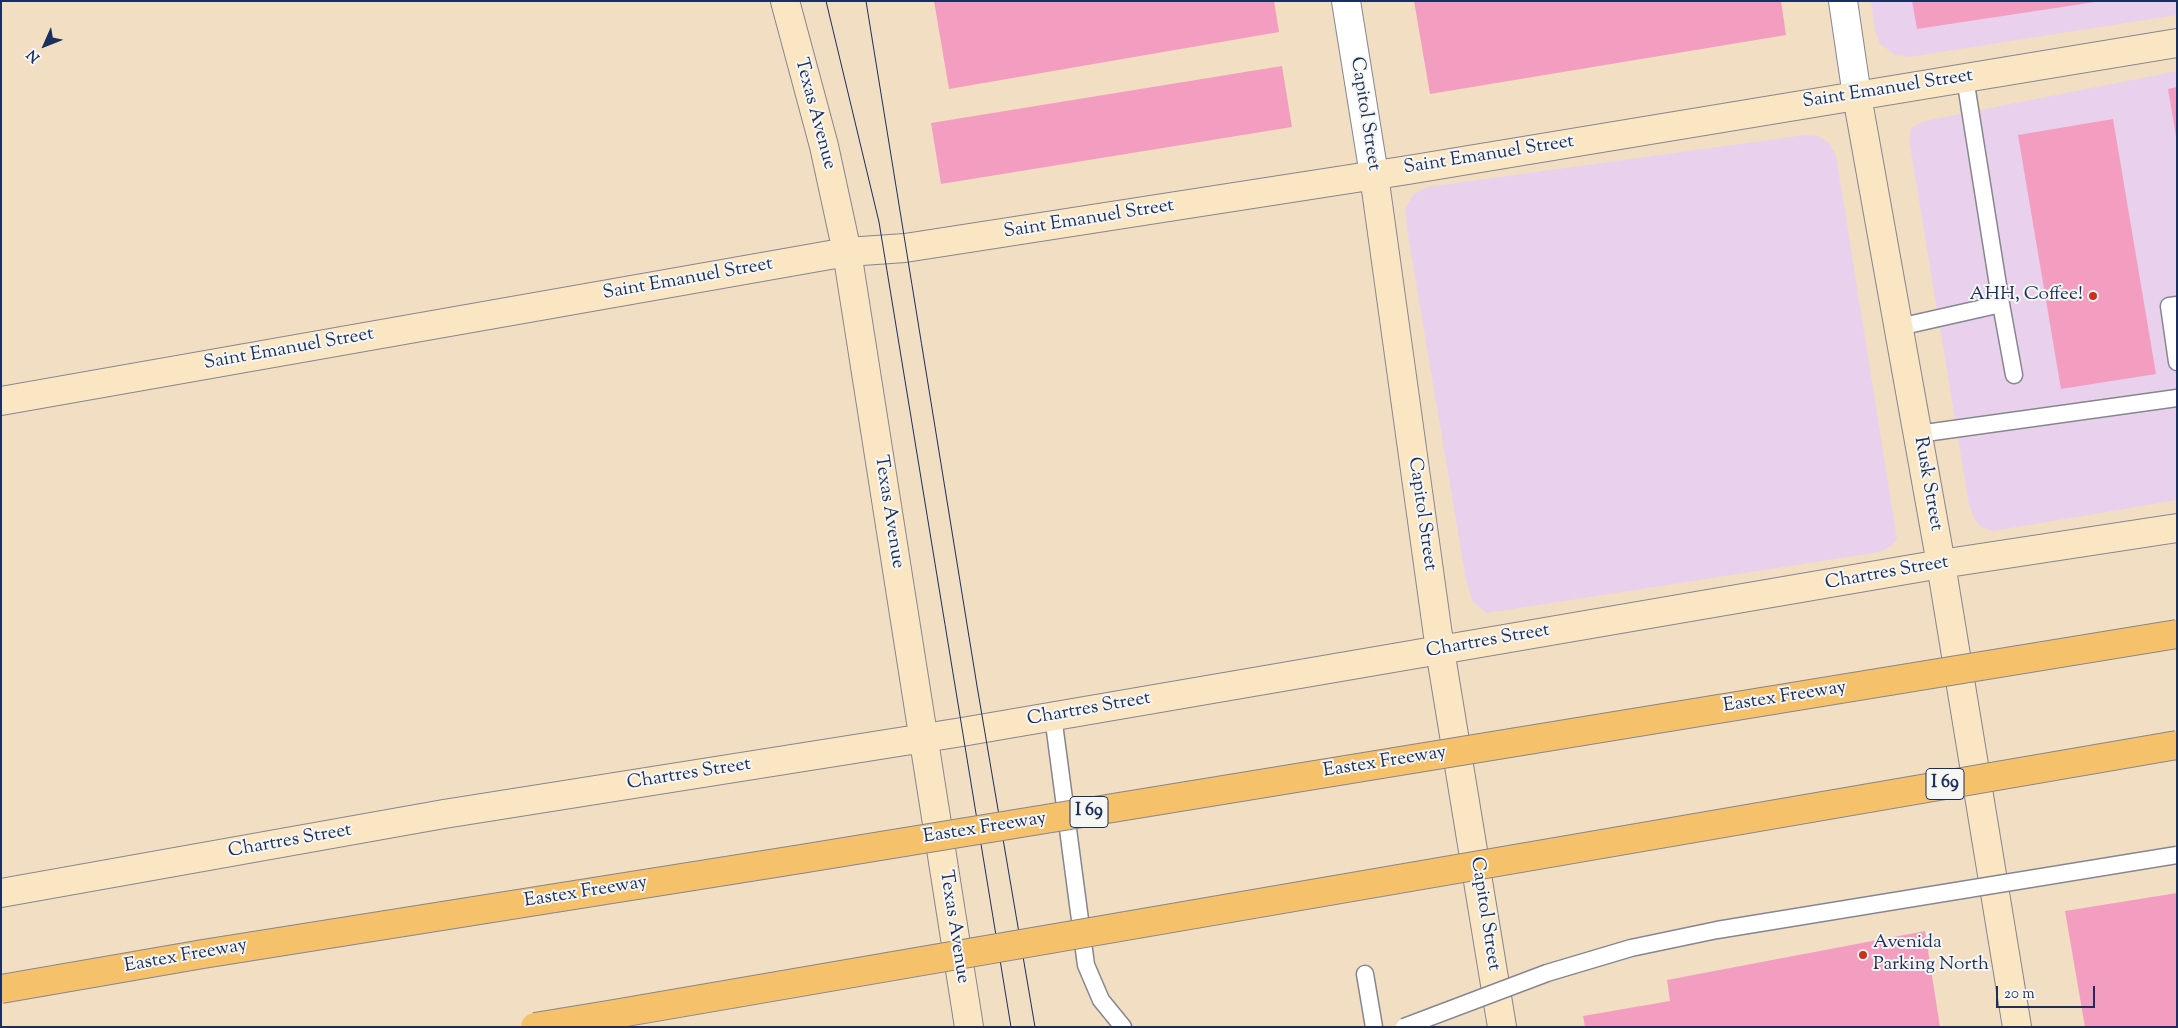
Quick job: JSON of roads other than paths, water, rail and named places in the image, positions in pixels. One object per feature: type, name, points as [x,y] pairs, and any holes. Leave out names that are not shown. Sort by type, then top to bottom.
[{"type":"highway","name":"Eastex Freeway","points":[[1,989],[203,954],[820,856],[2177,634]]},
{"type":"highway","name":"I 69","points":[[535,1027],[880,971],[1712,823],[2177,745]]},
{"type":"street","name":"Texas Avenue","points":[[785,1],[824,146],[847,252],[969,1027]]},
{"type":"street","name":"Capitol Street","points":[[1346,1],[1374,175],[1440,650],[1502,1027]]},
{"type":"street","name":"Rusk Street","points":[[1844,1],[1857,96],[1941,564],[2017,1027]]},
{"type":"street","name":"Saint Emanuel Street","points":[[1,401],[847,252],[905,248],[1374,175],[2177,42]]},
{"type":"street","name":"Chartres Street","points":[[1,893],[444,814],[923,738],[1941,564],[2177,528]]},
{"type":"lane","points":[[1965,78],[2014,375]]},
{"type":"lane","points":[[1899,327],[2001,304]]},
{"type":"lane","points":[[2177,305],[2169,306],[2177,362]]},
{"type":"lane","points":[[1918,434],[2177,398]]},
{"type":"lane","points":[[1053,716],[1086,965],[1101,1000],[1123,1027]]},
{"type":"lane","points":[[1404,1027],[1548,973],[1630,948],[1716,930],[2177,855]]},
{"type":"lane","points":[[1365,974],[1374,1027]]},
{"type":"tram line","points":[[826,1],[879,222],[1011,1027]]},
{"type":"tram line","points":[[866,1],[977,686],[1035,1027]]},
{"type":"place","name":"AHH, Coffee!","points":[[2093,296]]},
{"type":"place","name":"Avenida Parking North","points":[[1863,955]]}]
